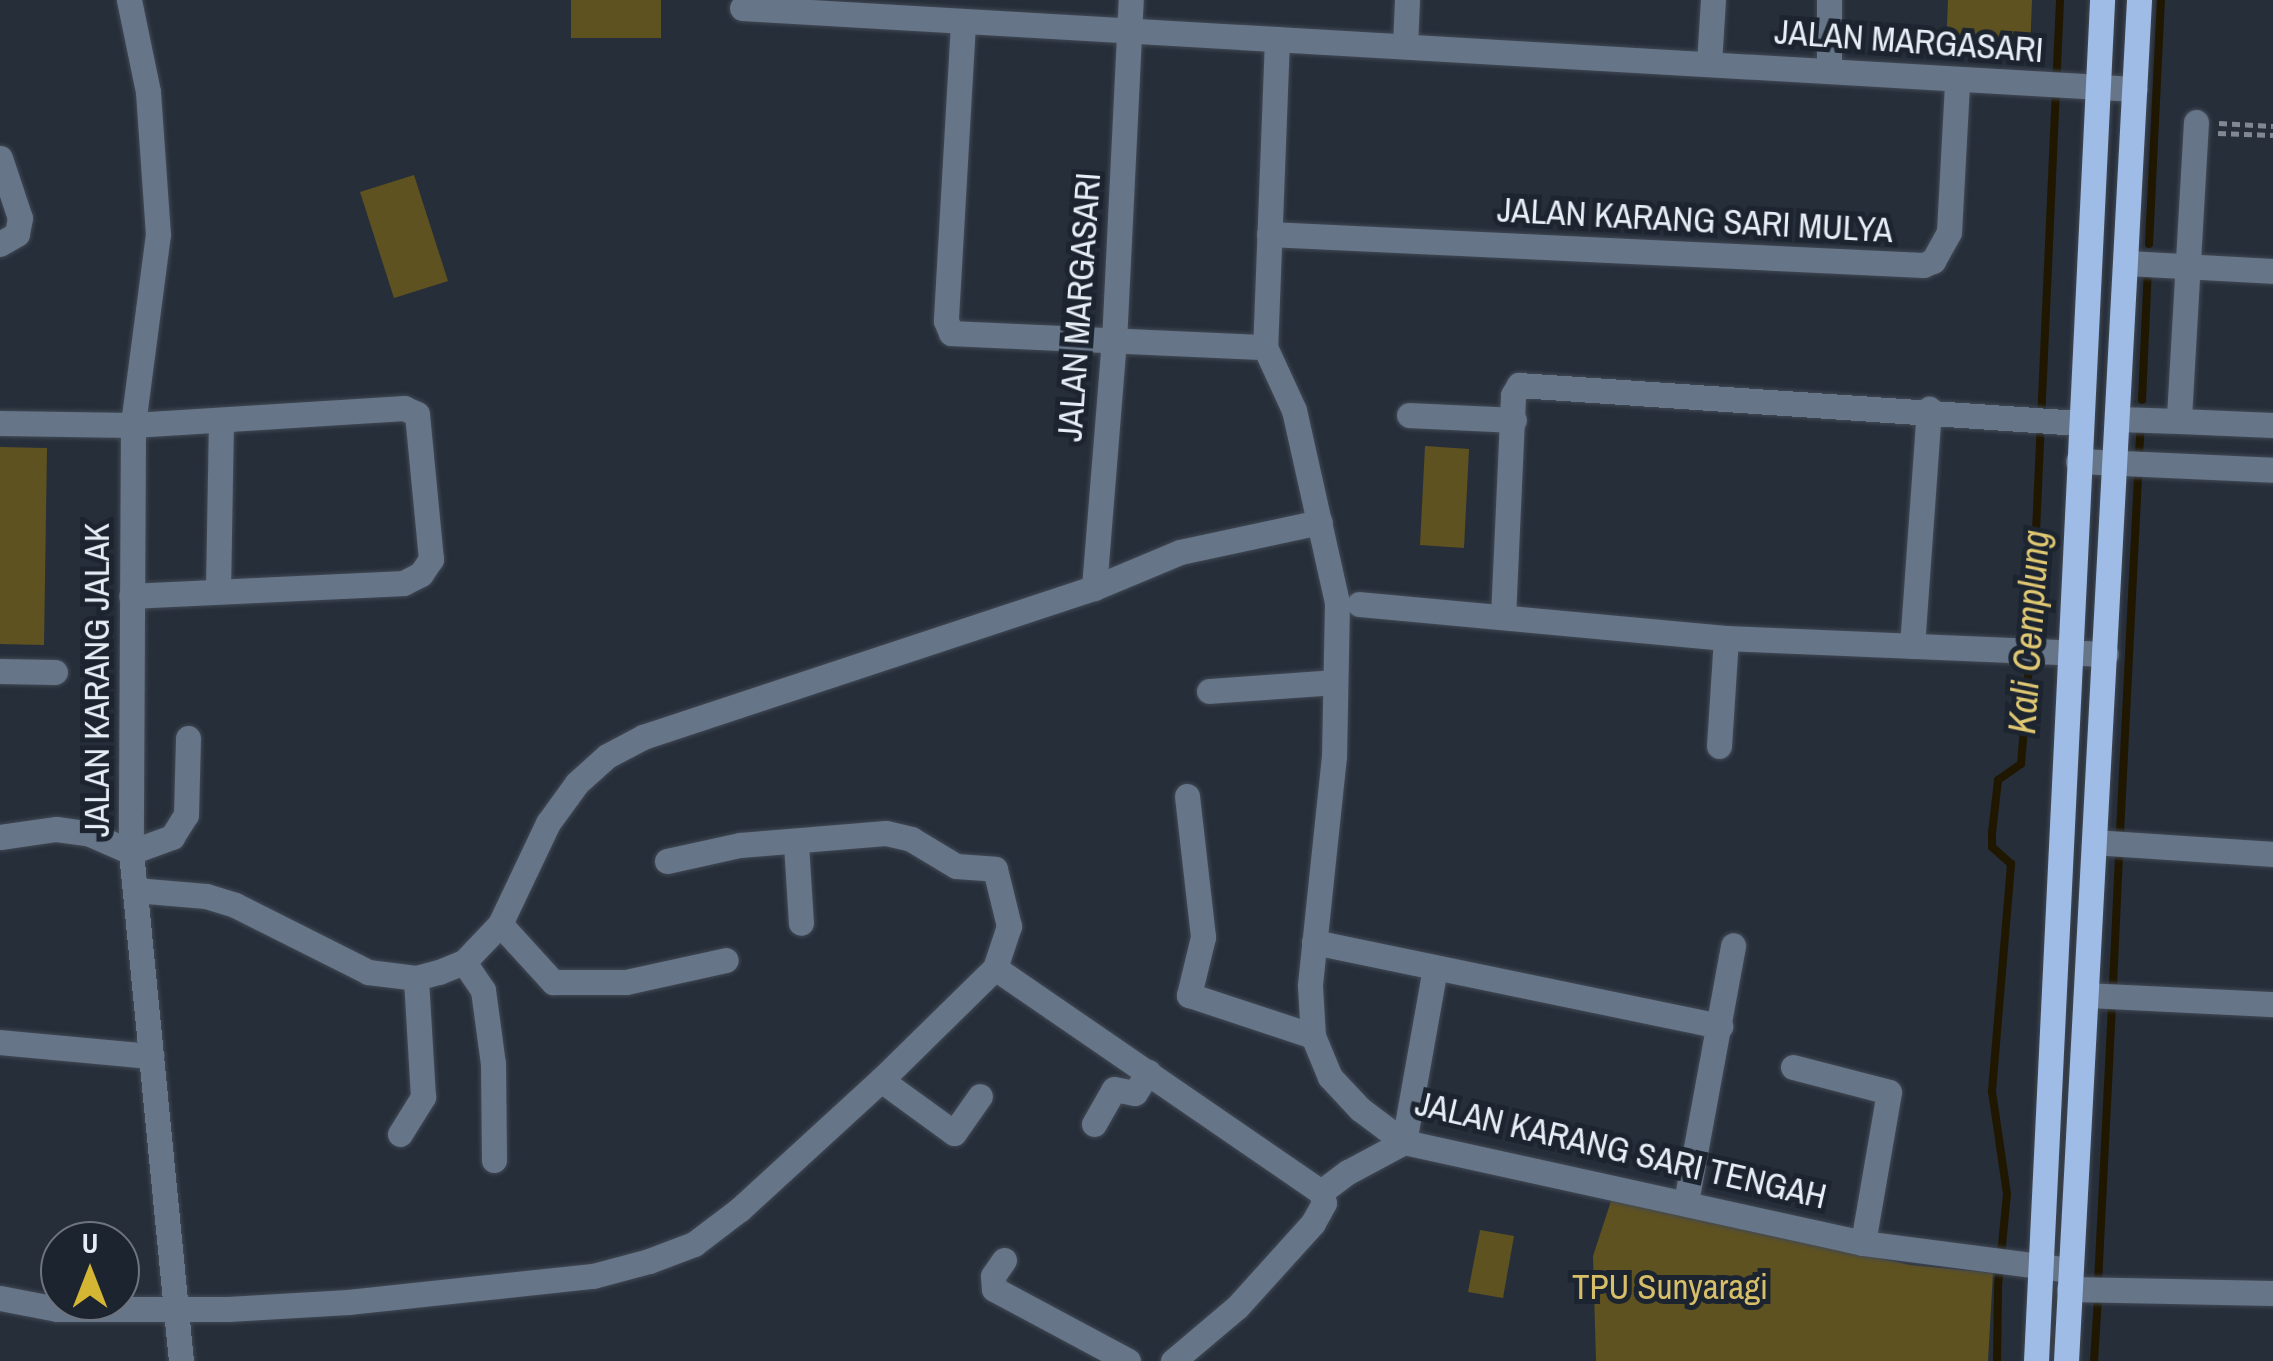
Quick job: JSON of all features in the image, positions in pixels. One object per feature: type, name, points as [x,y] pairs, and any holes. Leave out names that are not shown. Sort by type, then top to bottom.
[{"type":"main road","points":[[2036,1361],[2064,652],[2078,461],[2069,422],[2090,87],[2102,0]]},
{"type":"main road","points":[[2066,1361],[2139,0]]},
{"type":"street","name":"JALAN KARANG JALAK","points":[[130,0],[148,92],[158,234],[133,425],[132,852],[172,1306],[181,1361]]},
{"type":"street","name":"JALAN MARGASARI","points":[[1094,588],[1114,342],[1131,0]]},
{"type":"street","points":[[1405,46],[1407,0]]},
{"type":"street","points":[[1709,63],[1713,0]]},
{"type":"street","points":[[1829,0],[1829,70]]},
{"type":"street","name":"JALAN MARGASARI","points":[[742,8],[1928,76],[1957,82],[2135,89]]},
{"type":"street","points":[[963,23],[946,328],[950,333],[1265,347]]},
{"type":"street","name":"JALAN KARANG SARI TENGAH","points":[[1276,39],[1265,347],[1294,410],[1337,602],[1334,756],[1314,942],[1312,1036],[1319,1059],[1343,1092],[1404,1142],[1864,1244],[2040,1270],[2070,1280],[2273,1293]]},
{"type":"street","name":"JALAN KARANG SARI MULYA","points":[[1269,234],[1922,265],[1934,261],[1949,232],[1957,82]]},
{"type":"street","points":[[2180,421],[2196,127]]},
{"type":"street","points":[[0,158],[20,218],[17,234],[0,244]]},
{"type":"street","points":[[2126,263],[2273,271]]},
{"type":"street","points":[[1503,617],[1513,395],[1519,385],[1930,409],[2069,422]]},
{"type":"street","points":[[0,423],[133,425],[404,408],[420,420],[432,559],[421,574],[403,583],[131,596]]},
{"type":"street","points":[[1912,646],[1930,409]]},
{"type":"street","points":[[1409,416],[1514,420]]},
{"type":"street","points":[[2118,418],[2273,425]]},
{"type":"street","points":[[218,591],[220,421]]},
{"type":"street","points":[[2078,461],[2273,470]]},
{"type":"street","points":[[134,890],[206,896],[236,905],[368,972],[416,978],[464,962],[500,924],[548,823],[577,783],[607,756],[643,737],[1094,588],[1180,552],[1320,522]]},
{"type":"street","points":[[1359,604],[1726,638],[2106,654]]},
{"type":"street","points":[[1719,746],[1726,638]]},
{"type":"street","points":[[0,671],[56,672]]},
{"type":"street","points":[[1209,691],[1334,682]]},
{"type":"street","points":[[0,837],[56,828],[90,834],[132,852],[172,837],[182,826],[188,738]]},
{"type":"street","points":[[1186,796],[1203,937],[1189,995],[1312,1036]]},
{"type":"street","points":[[0,1298],[57,1309],[228,1309],[348,1302],[593,1276],[649,1261],[694,1244],[740,1209],[882,1080],[995,968],[1009,926],[995,869],[956,866],[912,838],[886,833],[796,844],[740,845],[667,861]]},
{"type":"street","points":[[2094,842],[2273,854]]},
{"type":"street","points":[[796,844],[802,923]]},
{"type":"street","points":[[500,924],[553,982],[626,982],[726,960]]},
{"type":"street","points":[[1314,942],[1720,1026]]},
{"type":"street","points":[[1686,1202],[1734,945]]},
{"type":"street","points":[[464,962],[483,990],[493,1064],[494,1160]]},
{"type":"street","points":[[995,968],[1321,1192],[1324,1202],[1314,1223],[1237,1307],[1172,1361]]},
{"type":"street","points":[[1321,1192],[1348,1172],[1404,1142],[1435,968]]},
{"type":"street","points":[[400,1134],[423,1097],[416,978]]},
{"type":"street","points":[[2086,995],[2273,1004]]},
{"type":"street","points":[[0,1042],[152,1056]]},
{"type":"street","points":[[1794,1067],[1888,1092],[1864,1244]]},
{"type":"street","points":[[1094,1124],[1114,1088],[1135,1094],[1148,1072]]},
{"type":"street","points":[[882,1080],[954,1134],[980,1096]]},
{"type":"street","points":[[1004,1260],[993,1276],[994,1289],[1128,1361]]},
{"type":"path","points":[[2228,123],[2228,133]]},
{"type":"path","points":[[2196,127],[2228,123],[2273,126]]},
{"type":"path","points":[[2256,125],[2256,134]]},
{"type":"path","points":[[2196,127],[2273,136]]},
{"type":"green space","points":[[571,0],[661,0],[661,38],[571,38]]},
{"type":"green space","points":[[1948,0],[2032,0],[2030,51],[1946,49]]},
{"type":"green space","points":[[414,175],[448,281],[394,298],[360,192]]},
{"type":"green space","points":[[1425,446],[1469,449],[1464,548],[1420,545]]},
{"type":"green space","points":[[0,447],[47,448],[44,645],[0,644]]},
{"type":"green space","name":"TPU Sunyaragi","points":[[1612,1198],[1910,1265],[1993,1273],[1988,1361],[1596,1361],[1593,1256]]},
{"type":"green space","points":[[1480,1230],[1514,1236],[1503,1298],[1468,1292]]},
{"type":"waterway","name":"Kali Cemplung","points":[[1997,1361],[1998,1286],[2007,1194],[1992,1091],[2011,864],[1992,847],[1992,833],[1998,780],[2021,764],[2031,642],[2060,0]]},
{"type":"waterway","points":[[2149,244],[2161,0]]},
{"type":"waterway","points":[[2142,400],[2148,270]]},
{"type":"waterway","points":[[2139,453],[2141,422]]},
{"type":"waterway","points":[[2120,833],[2138,472]]},
{"type":"waterway","points":[[2113,984],[2119,855]]},
{"type":"waterway","points":[[2098,1282],[2112,1009]]},
{"type":"waterway","points":[[2094,1361],[2098,1297]]}]
